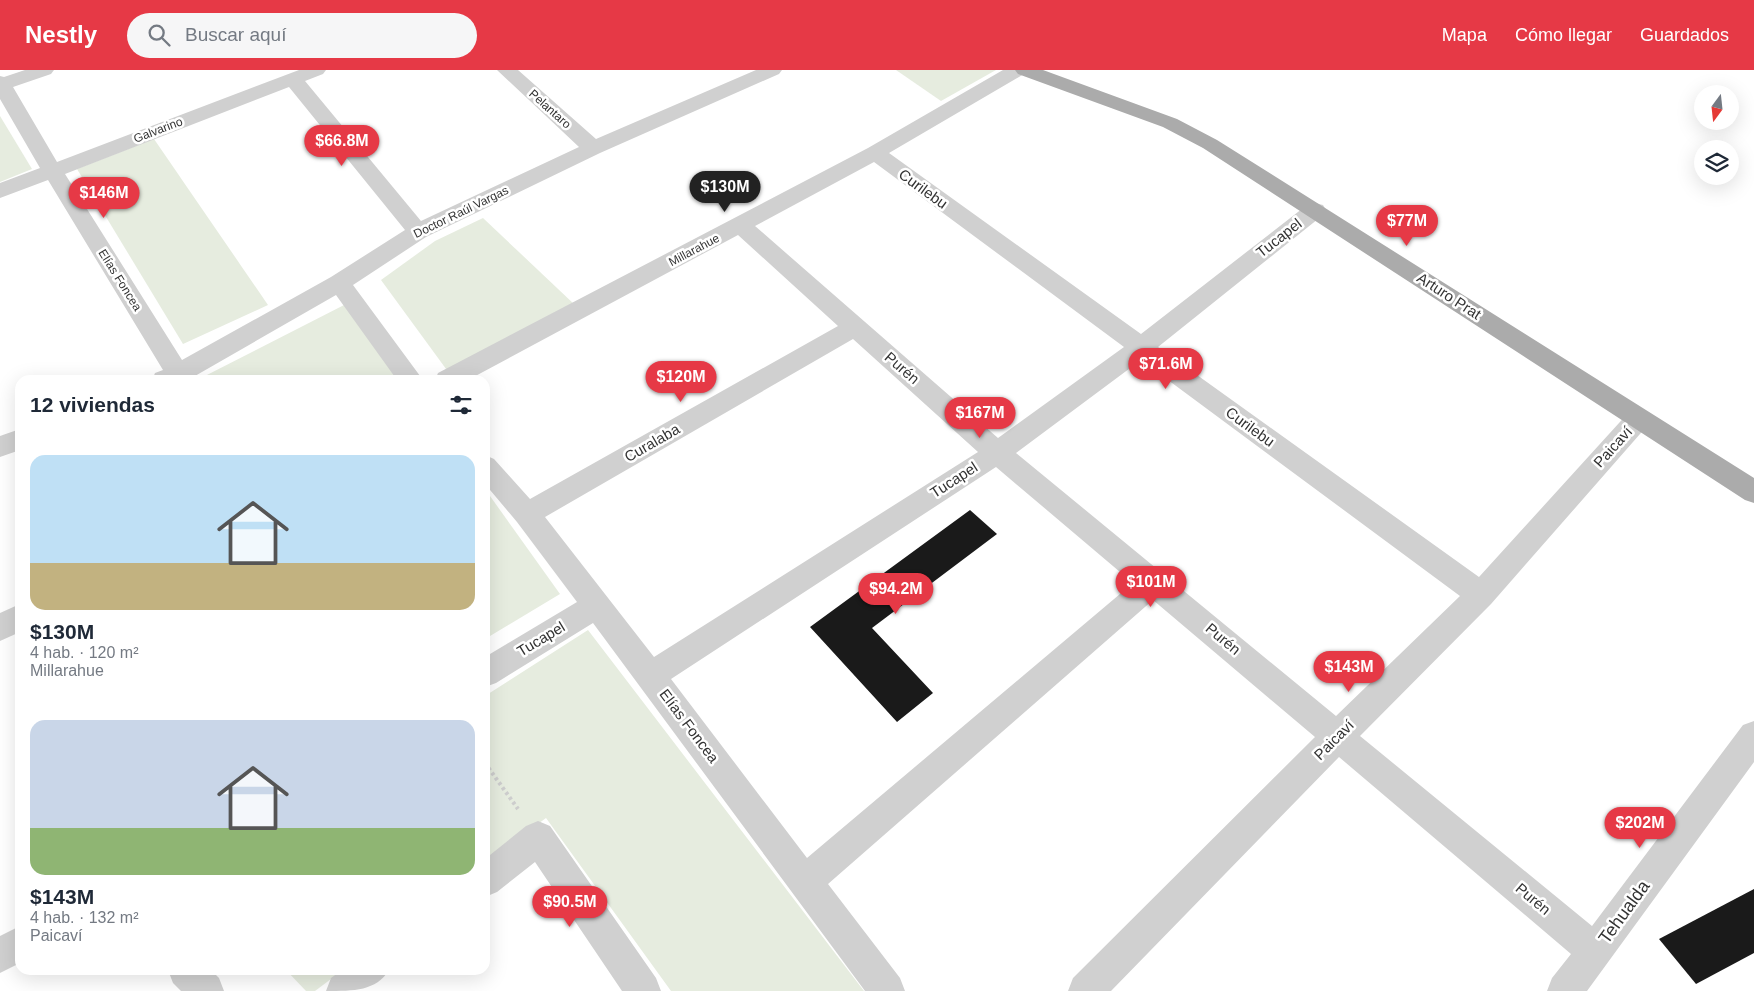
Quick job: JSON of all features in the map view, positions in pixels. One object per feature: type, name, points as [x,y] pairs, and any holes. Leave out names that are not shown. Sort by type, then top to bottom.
[{"type":"main road","name":"Arturo Prat","points":[[1025,70],[1170,123],[1210,144],[1754,492]]},
{"type":"street","points":[[1,84],[44,70]]},
{"type":"street","name":"Galvarino","points":[[0,191],[316,70]]},
{"type":"street","name":"Pelantaro","points":[[507,70],[593,148]]},
{"type":"street","points":[[720,70],[740,85]]},
{"type":"street","name":"Doctor Raúl Vargas","points":[[175,375],[339,283],[418,232],[593,148],[772,70]]},
{"type":"street","name":"Millarahue","points":[[456,375],[740,226],[874,153],[1017,70]]},
{"type":"street","points":[[294,80],[418,232]]},
{"type":"street","name":"Elías Foncea","points":[[1,84],[170,375]]},
{"type":"street","name":"Curilebu","points":[[874,153],[1481,595]]},
{"type":"street","name":"Tucapel","points":[[651,676],[997,452],[1141,347],[1315,210]]},
{"type":"street","name":"Purén","points":[[740,226],[997,452],[1339,735],[1595,951]]},
{"type":"street","points":[[339,283],[407,375]]},
{"type":"street","name":"Curalaba","points":[[527,514],[856,328]]},
{"type":"street","name":"Paicaví","points":[[1086,991],[1339,735],[1481,595],[1638,419]]},
{"type":"street","points":[[0,447],[15,441]]},
{"type":"street","name":"Elías Foncea","points":[[490,472],[527,514],[597,605],[887,991]]},
{"type":"street","points":[[805,882],[1154,582]]},
{"type":"street","name":"Tucapel","points":[[490,670],[597,605]]},
{"type":"street","points":[[0,628],[15,620]]},
{"type":"street","name":"Tehualda","points":[[1565,991],[1754,736]]},
{"type":"street","points":[[490,876],[538,838],[643,991]]},
{"type":"street","points":[[0,955],[15,947]]},
{"type":"street","points":[[191,975],[206,991]]},
{"type":"street","points":[[344,991],[365,975]]},
{"type":"path","points":[[490,770],[538,838]]},
{"type":"shaded area","points":[[896,70],[996,70],[941,101]]},
{"type":"shaded area","points":[[0,116],[32,169],[0,182]]},
{"type":"shaded area","points":[[154,139],[268,305],[183,344],[77,169]]},
{"type":"shaded area","points":[[483,218],[575,305],[449,373],[381,280],[435,241]]},
{"type":"shaded area","points":[[348,303],[411,375],[207,375]]},
{"type":"shaded area","points":[[490,496],[560,594],[490,636]]},
{"type":"shaded area","points":[[588,630],[864,991],[671,991],[546,818],[490,859],[490,693]]},
{"type":"shaded area","points":[[291,975],[336,975],[315,991],[306,991]]},
{"type":"building","points":[[970,510],[997,534],[872,628],[933,693],[897,722],[810,627]]},
{"type":"building","points":[[1754,889],[1754,953],[1696,984],[1659,939]]}]
